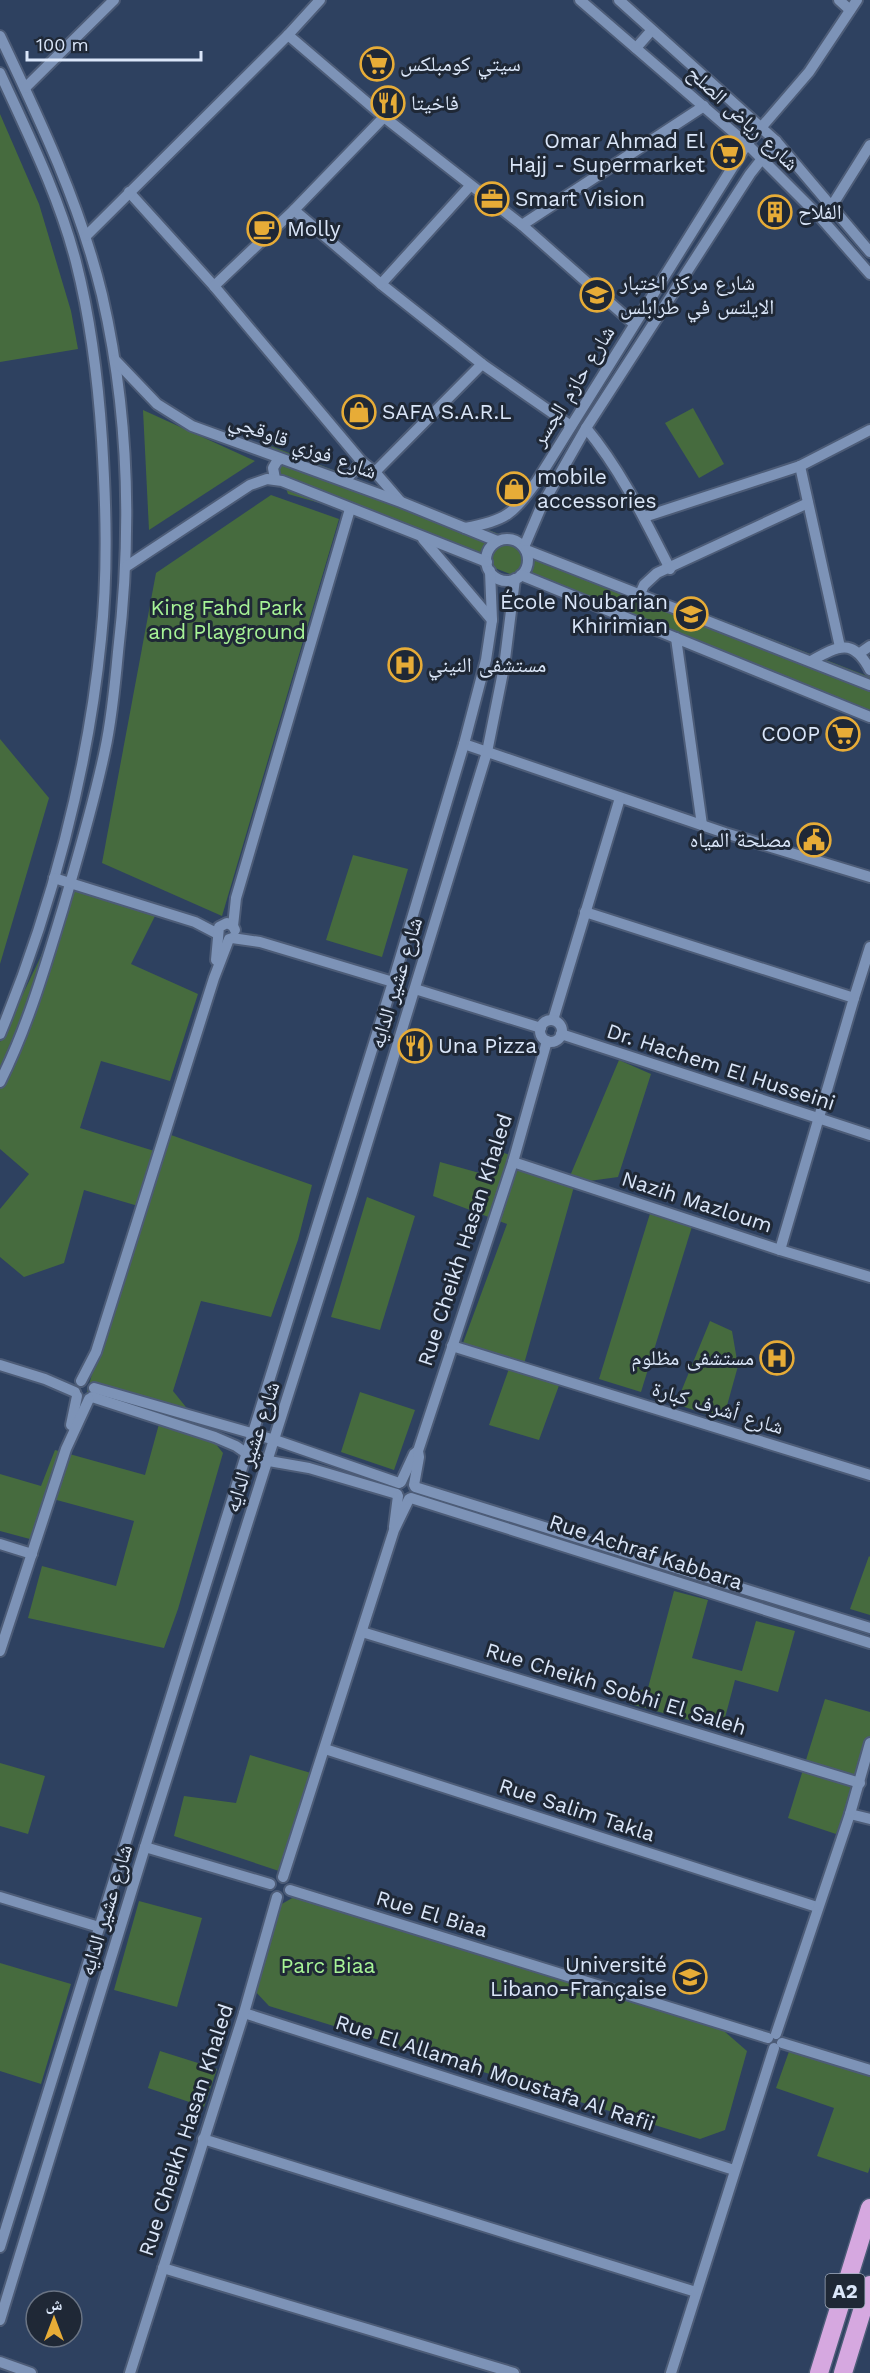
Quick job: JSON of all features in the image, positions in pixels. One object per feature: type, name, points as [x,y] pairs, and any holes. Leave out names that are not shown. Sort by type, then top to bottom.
[{"type":"highway","name":"A2","points":[[819,2373],[870,2208]]},
{"type":"highway","name":"A2","points":[[843,2373],[869,2294]]},
{"type":"street","points":[[25,88],[114,0]]},
{"type":"street","points":[[86,236],[288,35],[320,0]]},
{"type":"street","name":"شارع رياض الصلح","points":[[580,0],[747,144],[820,218],[870,274]]},
{"type":"street","name":"شارع رياض الصلح","points":[[620,0],[776,141],[870,252]]},
{"type":"street","points":[[839,0],[853,5]]},
{"type":"street","name":"شارع حازم الجسر","points":[[465,528],[504,518],[518,507],[537,481],[747,144],[809,72],[853,5]]},
{"type":"street","points":[[636,48],[651,30]]},
{"type":"street","points":[[288,35],[384,117],[522,225],[634,324]]},
{"type":"street","points":[[0,36],[66,182],[86,236],[102,296],[120,404],[124,454],[127,566],[109,724],[99,773],[70,883],[31,1010],[0,1082]]},
{"type":"street","points":[[0,73],[53,192],[72,248],[93,339],[100,417],[106,544],[101,638],[82,760],[54,878],[20,984],[0,1034]]},
{"type":"street","points":[[522,225],[704,106]]},
{"type":"street","points":[[214,286],[294,210],[384,117]]},
{"type":"street","name":"شارع حازم الجسر","points":[[525,549],[541,507],[586,428],[761,159],[776,141]]},
{"type":"street","points":[[820,218],[831,208],[870,146]]},
{"type":"street","points":[[381,284],[470,186]]},
{"type":"street","points":[[129,192],[214,286],[362,462],[375,472],[401,502]]},
{"type":"street","points":[[294,210],[381,284],[482,364],[571,426]]},
{"type":"street","name":"شارع فوزي قاوقجي","points":[[114,358],[145,393],[172,415],[214,435],[401,502],[497,542]]},
{"type":"street","points":[[375,472],[482,364]]},
{"type":"street","points":[[586,428],[603,449],[644,518],[670,568]]},
{"type":"street","points":[[644,518],[800,466],[870,430]]},
{"type":"street","points":[[275,479],[273,468],[281,459]]},
{"type":"street","points":[[345,481],[362,462]]},
{"type":"street","points":[[800,466],[840,647]]},
{"type":"street","name":"شارع فوزي قاوقجي","points":[[127,566],[250,485],[258,481],[275,479],[488,566]]},
{"type":"street","points":[[640,594],[650,578],[808,503]]},
{"type":"street","points":[[66,1449],[78,1388],[96,1352],[214,978],[350,509]]},
{"type":"street","points":[[420,537],[492,620]]},
{"type":"street","points":[[870,685],[525,549],[515,540],[503,539],[491,546],[488,566],[504,580],[518,577],[870,717]]},
{"type":"street","points":[[518,577],[528,563],[525,549]]},
{"type":"street","name":"شارع عشير الدايه","points":[[0,2247],[393,982],[464,744],[486,660],[492,620],[488,566]]},
{"type":"street","name":"شارع عشير الدايه","points":[[0,2320],[145,1847],[269,1461],[487,752],[504,667],[518,577]]},
{"type":"street","points":[[676,638],[702,825]]},
{"type":"street","points":[[860,653],[870,646]]},
{"type":"street","points":[[811,661],[840,647],[849,648],[860,653],[870,670]]},
{"type":"street","points":[[464,744],[702,825],[870,877]]},
{"type":"street","points":[[553,1020],[620,798]]},
{"type":"street","points":[[54,878],[393,982]]},
{"type":"street","points":[[585,912],[854,998]]},
{"type":"street","points":[[780,1250],[870,947]]},
{"type":"street","points":[[415,989],[541,1028]]},
{"type":"street","points":[[553,1020],[559,1024],[561,1034],[557,1040],[547,1041],[541,1035],[541,1028],[546,1022],[553,1020]]},
{"type":"street","name":"Dr. Hachem El Husseini","points":[[561,1034],[870,1135]]},
{"type":"street","name":"Rue Cheikh Hasan Khaled","points":[[403,1492],[416,1492],[418,1451],[513,1161],[547,1041]]},
{"type":"street","name":"Nazih Mazloum","points":[[513,1161],[780,1250],[870,1277]]},
{"type":"street","name":"شارع أشرف كبارة","points":[[452,1346],[870,1475]]},
{"type":"street","points":[[0,1651],[66,1449],[92,1392],[96,1352]]},
{"type":"street","points":[[0,1365],[78,1388],[89,1382],[92,1392]]},
{"type":"street","points":[[78,1388],[80,1399],[92,1392]]},
{"type":"street","name":"Rue Achraf Kabbara","points":[[92,1392],[275,1440],[403,1492]]},
{"type":"street","name":"Rue Achraf Kabbara","points":[[92,1392],[215,1437],[246,1453],[269,1461],[315,1469],[403,1492],[870,1643]]},
{"type":"street","name":"Rue Cheikh Hasan Khaled","points":[[283,1877],[394,1530],[414,1454],[418,1451]]},
{"type":"street","name":"Rue Achraf Kabbara","points":[[415,1486],[870,1628]]},
{"type":"street","points":[[0,1544],[32,1554]]},
{"type":"street","name":"Rue Cheikh Sobhi El Saleh","points":[[362,1632],[860,1783]]},
{"type":"street","points":[[671,2373],[817,1907],[860,1783],[870,1743]]},
{"type":"street","name":"Rue Salim Takla","points":[[325,1749],[817,1907]]},
{"type":"street","points":[[850,1814],[870,1819]]},
{"type":"street","points":[[145,1847],[270,1884]]},
{"type":"street","points":[[283,1877],[288,1880],[290,1890],[287,1895],[277,1897],[270,1890],[270,1884],[273,1880],[283,1877]]},
{"type":"street","name":"Rue El Biaa","points":[[290,1890],[870,2070]]},
{"type":"street","points":[[0,1897],[99,1927]]},
{"type":"street","name":"Rue Cheikh Hasan Khaled","points":[[130,2373],[244,2013],[277,1897]]},
{"type":"street","name":"Rue El Allamah Moustafa Al Rafii","points":[[244,2013],[734,2170]]},
{"type":"street","points":[[203,2139],[696,2292]]},
{"type":"street","points":[[163,2268],[514,2373]]},
{"type":"street","points":[[0,2362],[31,2373]]},
{"type":"green space","points":[[0,114],[39,204],[71,311],[78,349],[0,362]]},
{"type":"green space","points":[[693,408],[724,464],[699,478],[665,423]]},
{"type":"green space","points":[[143,410],[255,461],[149,530]]},
{"type":"green space","points":[[271,446],[870,677],[870,716],[358,514],[288,494]]},
{"type":"green space","name":"King Fahd Park and Playground","points":[[271,495],[339,519],[222,916],[102,863],[156,573]]},
{"type":"green space","points":[[0,739],[49,798],[0,964]]},
{"type":"green space","points":[[353,855],[408,869],[382,957],[326,940]]},
{"type":"green space","points":[[69,882],[156,914],[131,964],[198,994],[170,1081],[101,1061],[80,1128],[164,1154],[171,1135],[312,1185],[298,1240],[271,1317],[201,1301],[173,1391],[223,1453],[178,1609],[164,1648],[28,1618],[42,1566],[116,1586],[134,1521],[53,1499],[41,1542],[0,1531],[0,1474],[41,1486],[55,1450],[145,1475],[162,1413],[87,1392],[138,1206],[84,1190],[64,1263],[24,1277],[0,1257],[0,1209],[29,1174],[0,1149],[0,1042],[41,956]]},
{"type":"green space","points":[[619,1060],[651,1074],[618,1177],[575,1183],[524,1364],[561,1380],[539,1440],[489,1425],[511,1363],[463,1343],[507,1224],[433,1196],[440,1162],[494,1177],[504,1153],[570,1176]]},
{"type":"green space","points":[[367,1197],[415,1216],[380,1330],[331,1317]]},
{"type":"green space","points":[[652,1207],[694,1220],[641,1392],[599,1379]]},
{"type":"green space","points":[[710,1321],[732,1331],[738,1366],[723,1420],[676,1404]]},
{"type":"green space","points":[[360,1392],[415,1410],[394,1470],[341,1452]]},
{"type":"green space","points":[[870,1557],[870,1615],[850,1609]]},
{"type":"green space","points":[[674,1591],[708,1600],[692,1658],[742,1671],[756,1621],[795,1631],[778,1692],[735,1680],[722,1729],[630,1704],[634,1692],[648,1688]]},
{"type":"green space","points":[[825,1699],[870,1712],[870,1757],[836,1834],[788,1818]]},
{"type":"green space","points":[[250,1755],[311,1773],[282,1872],[174,1836],[184,1796],[236,1803]]},
{"type":"green space","points":[[0,1763],[45,1776],[28,1834],[0,1826]]},
{"type":"green space","name":"Parc Biaa","points":[[294,1897],[724,2031],[747,2051],[725,2130],[700,2139],[269,2006],[252,1988],[273,1909]]},
{"type":"green space","points":[[139,1901],[202,1918],[177,2007],[114,1990]]},
{"type":"green space","points":[[0,1963],[71,1984],[41,2084],[0,2071]]},
{"type":"green space","points":[[792,2043],[870,2070],[870,2167],[868,2173],[817,2156],[834,2108],[776,2088]]},
{"type":"green space","points":[[160,2051],[217,2069],[204,2107],[148,2088]]},
{"type":"place","name":"سيتي كومبلكس","points":[[377,64]]},
{"type":"place","name":"فاخيتا","points":[[388,103]]},
{"type":"place","name":"Omar Ahmad El Hajj - Supermarket","points":[[728,153]]},
{"type":"place","name":"Smart Vision","points":[[492,199]]},
{"type":"place","name":"الفلاح","points":[[775,212]]},
{"type":"place","name":"Molly","points":[[264,229]]},
{"type":"place","name":"شارع مركز اختبار الايلتس في طرابلس","points":[[597,295]]},
{"type":"place","name":"SAFA S.A.R.L","points":[[359,412]]},
{"type":"place","name":"mobile accessories","points":[[514,489]]},
{"type":"place","name":"École Noubarian Khirimian","points":[[691,614]]},
{"type":"place","name":"مستشفى النيني","points":[[405,665]]},
{"type":"place","name":"COOP","points":[[843,734]]},
{"type":"place","name":"مصلحة المياه","points":[[814,840]]},
{"type":"place","name":"Una Pizza","points":[[415,1046]]},
{"type":"place","name":"مستشفى مظلوم","points":[[777,1358]]},
{"type":"place","name":"Université Libano-Française","points":[[690,1977]]}]
